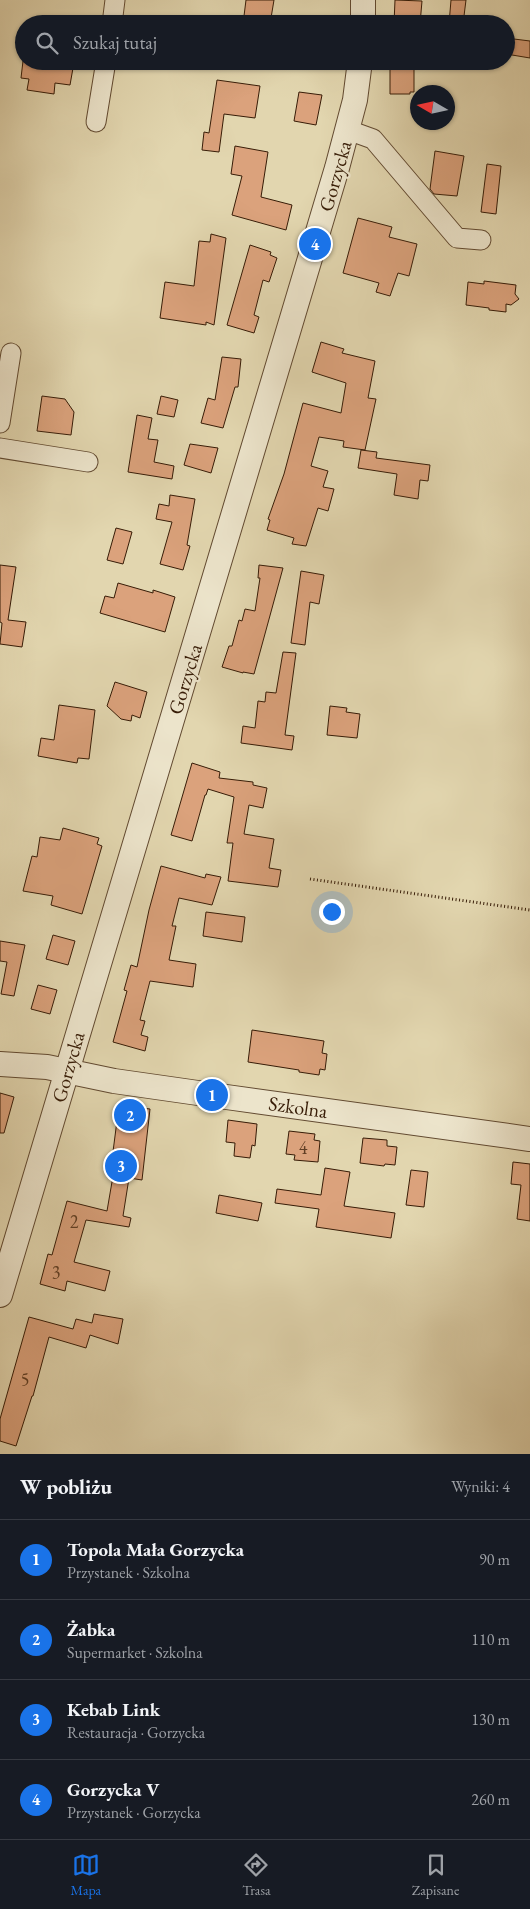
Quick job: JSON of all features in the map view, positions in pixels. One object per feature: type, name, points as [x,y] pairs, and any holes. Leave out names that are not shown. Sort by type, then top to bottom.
[{"type":"street","points":[[113,15],[115,0]]},
{"type":"street","points":[[363,0],[363,15]]},
{"type":"street","points":[[96,122],[105,70]]},
{"type":"street","name":"Gorzycka","points":[[0,1295],[348,130],[355,100],[359,70]]},
{"type":"street","points":[[348,130],[372,139],[457,238],[481,240]]},
{"type":"street","points":[[0,423],[11,353]]},
{"type":"street","points":[[0,448],[88,462]]},
{"type":"street","name":"Szkolna","points":[[0,1064],[48,1067],[114,1081],[530,1140]]},
{"type":"path","points":[[310,879],[530,910]]},
{"type":"building","points":[[246,0],[274,0],[272,15],[244,15]]},
{"type":"building","points":[[395,0],[422,1],[421,15],[394,15]]},
{"type":"building","points":[[451,0],[466,0],[464,15],[450,15]]},
{"type":"building","points":[[515,39],[530,41],[530,58],[515,56]]},
{"type":"building","points":[[22,70],[73,70],[70,85],[55,83],[54,94],[27,90],[29,79],[21,78]]},
{"type":"building","points":[[390,70],[414,70],[414,85],[410,85],[410,94],[390,94]]},
{"type":"building","points":[[217,80],[260,86],[255,118],[224,114],[219,152],[202,150],[204,132],[209,133]]},
{"type":"building","points":[[299,92],[322,95],[316,125],[294,121]]},
{"type":"building","points":[[235,146],[268,152],[261,197],[292,205],[286,230],[232,215],[242,176],[231,174]]},
{"type":"building","points":[[435,151],[464,156],[457,196],[434,194],[430,189]]},
{"type":"building","points":[[487,164],[501,166],[496,214],[481,212]]},
{"type":"building","points":[[358,218],[392,227],[389,237],[417,244],[409,276],[398,273],[390,296],[376,292],[379,283],[343,273]]},
{"type":"building","points":[[211,234],[226,238],[214,325],[206,322],[206,325],[160,318],[165,282],[194,286],[199,241],[210,242]]},
{"type":"building","points":[[250,245],[271,252],[270,255],[277,258],[269,282],[263,280],[254,315],[259,317],[254,333],[227,325]]},
{"type":"building","points":[[484,281],[516,285],[515,294],[519,299],[511,305],[506,304],[506,312],[466,305],[468,282],[484,284]]},
{"type":"building","points":[[321,342],[344,349],[342,353],[375,361],[368,398],[376,399],[365,450],[343,447],[344,441],[319,437],[311,466],[328,471],[323,487],[334,489],[328,511],[318,508],[306,546],[292,544],[294,538],[267,530],[270,520],[268,519],[284,474],[303,403],[341,413],[346,383],[312,372]]},
{"type":"building","points":[[222,357],[241,359],[238,387],[235,387],[223,428],[201,423],[208,398],[215,400]]},
{"type":"building","points":[[42,396],[65,399],[74,412],[71,435],[37,431]]},
{"type":"building","points":[[161,396],[178,400],[174,417],[157,414]]},
{"type":"building","points":[[137,415],[152,418],[148,439],[158,440],[154,462],[174,466],[172,479],[128,472]]},
{"type":"building","points":[[190,444],[218,448],[211,473],[184,465]]},
{"type":"building","points":[[361,450],[377,452],[376,458],[430,465],[428,481],[420,480],[418,499],[394,495],[397,474],[358,468]]},
{"type":"building","points":[[170,495],[195,499],[187,545],[190,546],[183,570],[160,564],[172,522],[156,519],[159,504],[169,506]]},
{"type":"building","points":[[116,528],[132,532],[123,564],[107,560]]},
{"type":"building","points":[[0,565],[16,567],[8,620],[26,622],[22,647],[0,644],[2,623],[0,622]]},
{"type":"building","points":[[259,565],[283,568],[254,674],[243,673],[222,667],[229,646],[232,646],[239,620],[242,621],[245,609],[255,611],[260,578],[258,578]]},
{"type":"building","points":[[301,571],[324,575],[319,604],[310,602],[305,645],[291,643]]},
{"type":"building","points":[[118,583],[153,593],[153,590],[175,597],[165,632],[100,613],[105,596],[114,598]]},
{"type":"building","points":[[283,652],[296,653],[285,735],[294,736],[292,750],[241,743],[243,726],[255,728],[258,701],[265,702],[266,692],[276,693]]},
{"type":"building","points":[[115,682],[147,692],[140,718],[132,715],[131,721],[121,719],[107,706]]},
{"type":"building","points":[[59,705],[95,710],[89,759],[78,758],[77,763],[38,756],[41,738],[54,740]]},
{"type":"building","points":[[330,706],[347,708],[346,712],[360,714],[357,738],[327,735]]},
{"type":"building","points":[[192,763],[220,772],[219,778],[253,782],[253,785],[267,788],[263,808],[249,805],[244,834],[274,839],[269,868],[281,870],[278,887],[228,881],[233,843],[227,843],[234,797],[208,789],[192,841],[171,835]]},
{"type":"building","points":[[63,828],[99,838],[97,844],[102,846],[82,914],[51,905],[53,896],[23,891],[32,856],[37,857],[40,837],[60,840]]},
{"type":"building","points":[[161,866],[205,878],[206,874],[221,877],[212,905],[179,898],[172,926],[176,926],[169,960],[196,964],[193,987],[150,981],[140,1020],[145,1021],[141,1035],[148,1037],[145,1051],[113,1042],[127,991],[124,990],[131,965],[137,967],[149,910]]},
{"type":"building","points":[[206,912],[245,917],[242,942],[203,936]]},
{"type":"building","points":[[53,935],[75,941],[68,965],[46,959]]},
{"type":"building","points":[[0,941],[25,945],[14,996],[1,994],[7,962],[0,961]]},
{"type":"building","points":[[38,985],[57,990],[50,1014],[31,1009]]},
{"type":"building","points":[[252,1030],[324,1041],[322,1053],[327,1054],[325,1070],[320,1069],[319,1075],[248,1062]]},
{"type":"building","points":[[0,1093],[14,1097],[4,1133],[0,1133]]},
{"type":"building","points":[[119,1105],[150,1109],[142,1180],[129,1178],[123,1216],[131,1218],[129,1227],[86,1220],[74,1262],[110,1271],[105,1291],[67,1281],[65,1291],[40,1284],[48,1254],[52,1255],[67,1201],[107,1211],[113,1176],[110,1175]]},
{"type":"building","points":[[228,1120],[257,1124],[255,1146],[252,1145],[250,1158],[234,1156],[235,1143],[226,1142]]},
{"type":"building","points":[[289,1131],[315,1134],[314,1140],[320,1141],[318,1162],[294,1160],[295,1155],[286,1154]]},
{"type":"building","points":[[363,1138],[387,1140],[387,1146],[397,1147],[395,1165],[385,1164],[384,1166],[360,1163]]},
{"type":"building","points":[[513,1162],[530,1164],[530,1221],[517,1219],[521,1185],[511,1184]]},
{"type":"building","points":[[325,1168],[350,1172],[344,1206],[395,1213],[391,1238],[316,1227],[319,1209],[275,1203],[277,1189],[321,1195]]},
{"type":"building","points":[[411,1170],[428,1172],[424,1207],[406,1205]]},
{"type":"building","points":[[219,1195],[262,1203],[258,1221],[216,1213]]},
{"type":"building","points":[[94,1314],[123,1319],[118,1344],[90,1335],[86,1348],[49,1337],[33,1396],[16,1446],[0,1441],[0,1419],[29,1317],[73,1329],[76,1319],[92,1323]]},
{"type":"place","name":"Gorzycka V","points":[[315,244]]},
{"type":"place","name":"Topola Mała Gorzycka","points":[[212,1095]]},
{"type":"place","name":"Żabka","points":[[130,1115]]},
{"type":"place","name":"Kebab Link","points":[[121,1166]]}]
